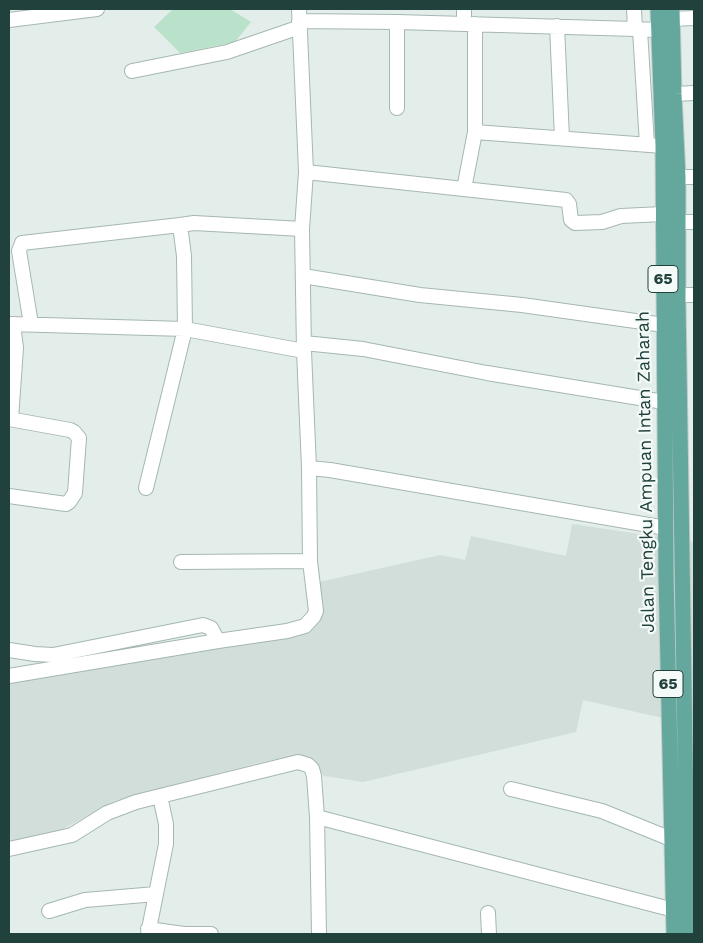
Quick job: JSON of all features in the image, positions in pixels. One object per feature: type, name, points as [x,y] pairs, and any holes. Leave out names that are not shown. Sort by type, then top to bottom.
[{"type":"main road","name":"Jalan Tengku Ampuan Intan Zaharah","points":[[658,9],[663,146],[664,402],[674,934]]},
{"type":"main road","name":"Jalan Tengku Ampuan Intan Zaharah","points":[[669,12],[678,177],[678,295],[691,859],[688,934]]},
{"type":"main road","points":[[666,528],[683,531]]},
{"type":"main road","points":[[672,858],[691,859]]},
{"type":"street","points":[[9,20],[97,9]]},
{"type":"street","points":[[464,9],[469,24],[475,132],[464,189]]},
{"type":"street","points":[[634,9],[638,29],[647,144]]},
{"type":"street","points":[[669,12],[694,18]]},
{"type":"street","points":[[132,71],[226,52],[299,19],[638,29],[658,30],[665,33],[669,39],[669,93],[674,99],[694,93]]},
{"type":"street","points":[[9,676],[287,631],[305,626],[310,622],[316,611],[310,561],[310,468],[304,347],[302,229],[306,172],[299,19]]},
{"type":"street","points":[[397,22],[397,108]]},
{"type":"street","points":[[557,26],[562,138]]},
{"type":"street","points":[[475,132],[663,146]]},
{"type":"street","points":[[306,172],[566,200],[569,204],[571,220],[575,223],[602,222],[621,216],[663,214]]},
{"type":"street","points":[[678,177],[694,177]]},
{"type":"street","points":[[678,222],[694,222]]},
{"type":"street","points":[[31,324],[19,251],[22,243],[194,223],[302,229]]},
{"type":"street","points":[[146,488],[185,329],[184,256],[180,225]]},
{"type":"street","points":[[303,276],[420,295],[522,305],[664,325]]},
{"type":"street","points":[[678,295],[694,295]]},
{"type":"street","points":[[9,496],[66,504],[69,502],[75,493],[79,438],[70,430],[10,419],[16,348],[11,324],[185,329],[304,347],[363,349],[486,373],[664,402]]},
{"type":"street","points":[[310,468],[666,528]]},
{"type":"street","points":[[181,562],[310,561]]},
{"type":"street","points":[[9,650],[53,655],[203,625],[211,628],[218,641]]},
{"type":"street","points":[[9,849],[72,835],[107,813],[136,802],[291,762],[298,762],[308,765],[312,769],[314,776],[317,817],[319,934]]},
{"type":"street","points":[[511,788],[602,811],[671,840]]},
{"type":"street","points":[[160,796],[166,834],[164,859],[148,932],[211,934]]},
{"type":"street","points":[[317,817],[674,910]]},
{"type":"street","points":[[49,911],[85,900],[156,894]]},
{"type":"street","points":[[488,913],[489,934]]},
{"type":"shaded area","points":[[572,524],[694,542],[694,725],[583,700],[576,732],[363,782],[324,776],[308,758],[296,755],[258,763],[114,801],[58,832],[9,842],[9,680],[307,631],[319,582],[440,555],[465,560],[471,536],[566,556]]},
{"type":"green space","points":[[173,9],[230,9],[251,22],[235,42],[180,53],[154,27]]}]
